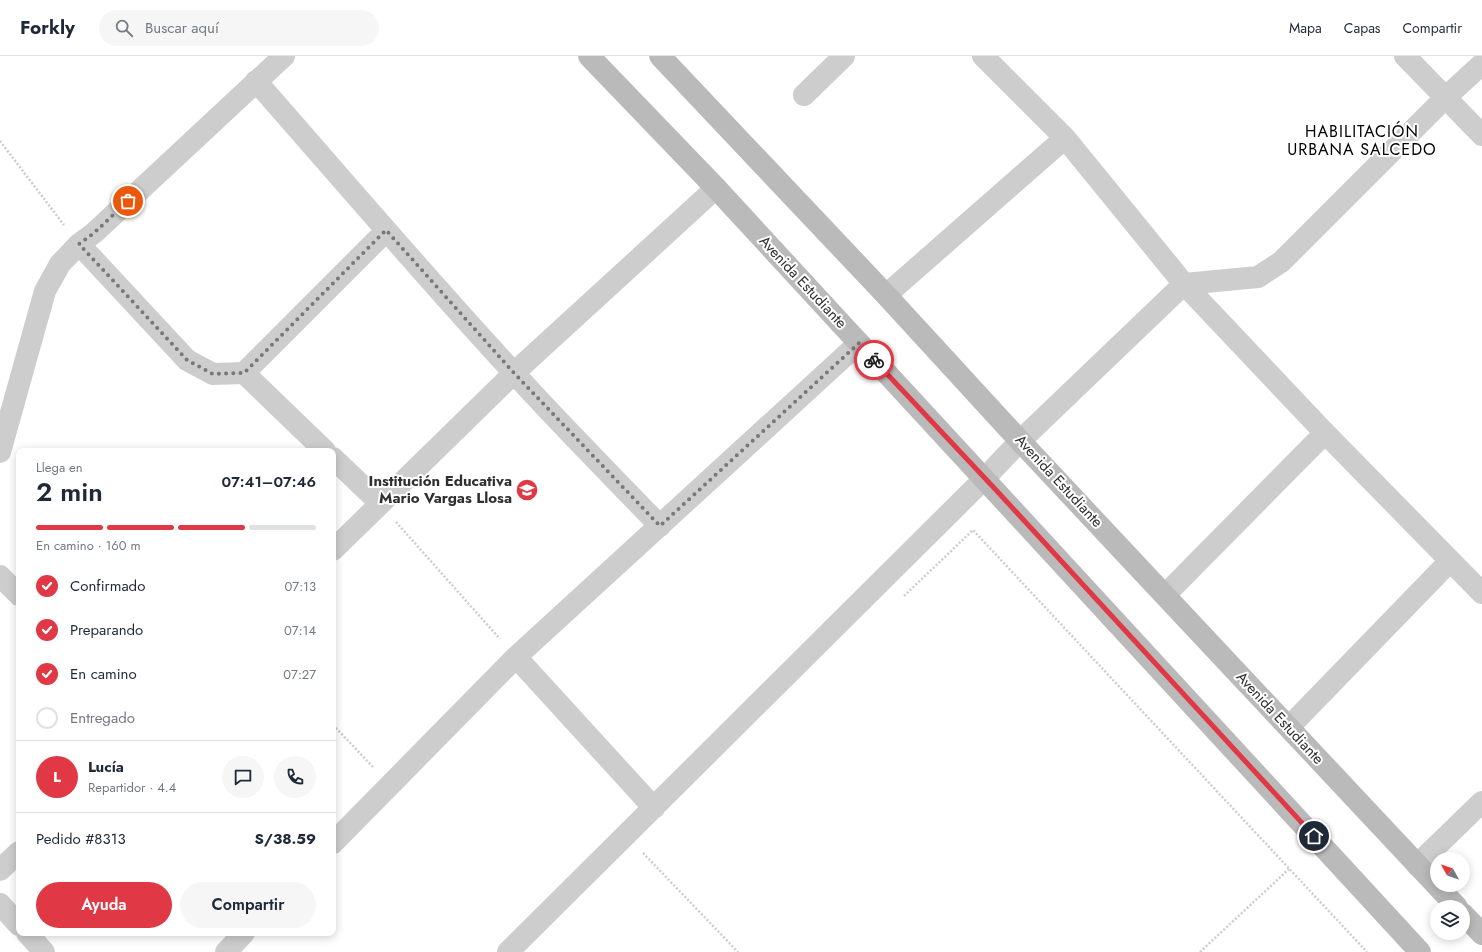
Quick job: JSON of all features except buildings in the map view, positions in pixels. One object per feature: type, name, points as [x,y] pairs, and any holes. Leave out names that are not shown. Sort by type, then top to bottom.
[{"type":"street","points":[[0,452],[45,292],[60,264],[79,244],[94,233],[284,56]]},
{"type":"street","name":"Avenida Estudiante","points":[[589,56],[716,188],[985,478],[1420,952]]},
{"type":"street","name":"Avenida Estudiante","points":[[660,56],[886,295],[1450,900]]},
{"type":"street","points":[[804,95],[844,56]]},
{"type":"street","points":[[983,56],[1065,138],[1184,284],[1325,433],[1482,593]]},
{"type":"street","points":[[1405,56],[1482,135]]},
{"type":"street","points":[[508,952],[985,478],[1020,440],[1184,284],[1258,277],[1281,262],[1446,97],[1482,64]]},
{"type":"street","points":[[256,81],[386,230],[514,373],[660,526]]},
{"type":"street","points":[[886,295],[1065,138]]},
{"type":"street","points":[[336,547],[514,373],[716,188]]},
{"type":"street","points":[[79,244],[187,360],[213,374],[244,373],[386,230]]},
{"type":"street","points":[[336,840],[516,657],[859,343]]},
{"type":"street","points":[[244,373],[322,448]]},
{"type":"street","points":[[1165,595],[1325,433]]},
{"type":"street","points":[[336,461],[380,503]]},
{"type":"street","points":[[1289,727],[1450,561]]},
{"type":"street","points":[[0,576],[16,592]]},
{"type":"street","points":[[516,657],[654,808]]},
{"type":"street","points":[[1418,865],[1482,802]]},
{"type":"street","points":[[0,870],[16,855]]},
{"type":"street","points":[[0,904],[16,922]]},
{"type":"street","points":[[1470,921],[1482,934]]},
{"type":"street","points":[[30,936],[44,952]]},
{"type":"street","points":[[226,952],[241,936]]},
{"type":"path","points":[[0,141],[79,244]]},
{"type":"path","points":[[380,503],[516,657]]},
{"type":"path","points":[[904,596],[973,530],[1367,952]]},
{"type":"path","points":[[336,728],[390,785]]},
{"type":"path","points":[[640,850],[738,952]]},
{"type":"path","points":[[1200,952],[1289,869]]},
{"type":"way so far","points":[[128,201],[94,233],[79,244],[187,360],[213,374],[244,373],[386,230],[514,373],[660,526],[859,343],[874,360]]},
{"type":"place","name":"Institución Educativa Mario Vargas Llosa","points":[[527,490]]},
{"type":"district","name":"HABILITACIÓN URBANA SALCEDO","points":[[1362,140]]},
{"type":"route","points":[[874,360],[996,490],[1314,836]]}]
